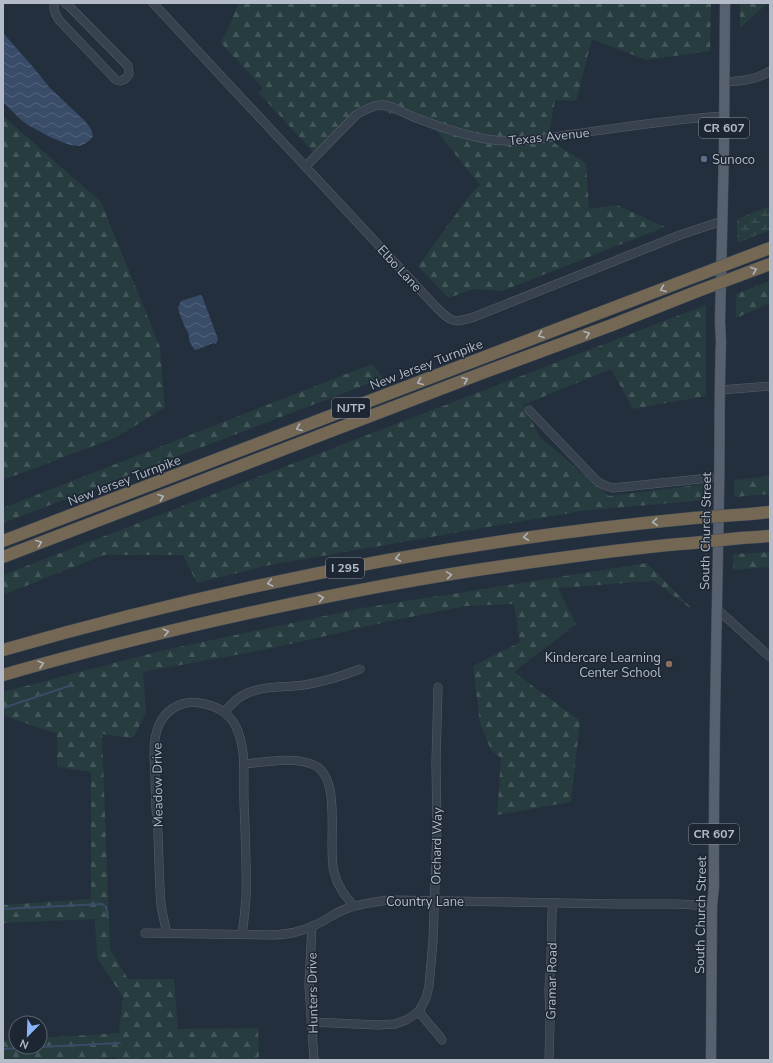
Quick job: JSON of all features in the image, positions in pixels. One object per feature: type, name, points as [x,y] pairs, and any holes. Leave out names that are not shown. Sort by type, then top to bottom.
[{"type":"highway","name":"New Jersey Turnpike","points":[[3,541],[770,248]]},
{"type":"highway","name":"NJTP","points":[[3,557],[770,264]]},
{"type":"highway","name":"I 295","points":[[3,650],[179,603],[259,585],[346,568],[516,538],[694,518],[770,512]]},
{"type":"highway","name":"I 295","points":[[3,675],[112,645],[246,613],[434,577],[487,568],[602,553],[770,536]]},
{"type":"main road","name":"South Church Street","points":[[711,1060],[712,906],[714,886],[714,747],[720,477],[720,322],[725,3]]},
{"type":"street","points":[[55,3],[54,12],[59,20],[116,80],[120,81],[125,79],[129,74],[128,66],[65,3]]},
{"type":"street","name":"Elbo Lane","points":[[153,3],[437,308],[448,318],[455,321],[474,317],[680,235],[722,221]]},
{"type":"street","points":[[724,82],[759,77],[770,71]]},
{"type":"street","name":"Texas Avenue","points":[[306,166],[357,114],[380,105],[404,112],[423,121],[468,135],[504,141],[540,139],[662,122],[724,116]]},
{"type":"street","points":[[720,390],[770,386]]},
{"type":"street","points":[[529,410],[598,482],[606,486],[613,488],[720,477]]},
{"type":"street","points":[[717,609],[770,657]]},
{"type":"street","points":[[224,712],[240,697],[249,692],[261,689],[309,684],[328,680],[360,669]]},
{"type":"street","name":"Orchard Way","points":[[419,1011],[426,998],[429,986],[433,941],[437,820],[436,762],[438,687]]},
{"type":"street","name":"Meadow Drive","points":[[167,933],[161,905],[155,802],[154,752],[156,735],[161,720],[172,709],[184,704],[197,702],[204,703],[224,712],[232,720],[238,732],[244,764],[246,872],[242,934]]},
{"type":"street","points":[[244,764],[270,761],[298,761],[315,765],[323,772],[328,782],[331,800],[332,857],[334,872],[341,890],[354,906]]},
{"type":"street","name":"Country Lane","points":[[145,933],[290,934],[312,926],[354,906],[388,900],[676,904],[712,906]]},
{"type":"street","name":"Gramar Road","points":[[549,1060],[549,989],[553,903]]},
{"type":"street","name":"Hunters Drive","points":[[312,926],[309,985],[314,1060]]},
{"type":"street","points":[[311,1022],[390,1025],[406,1020],[419,1011],[426,1022],[442,1040]]},
{"type":"green space","points":[[239,3],[711,3],[710,51],[646,60],[592,39],[576,101],[555,100],[548,139],[586,163],[589,209],[617,205],[665,227],[502,291],[474,289],[448,298],[418,266],[470,195],[480,185],[431,124],[365,107],[316,155],[259,93],[263,88],[221,43]]},
{"type":"green space","points":[[740,3],[768,3],[740,28]]},
{"type":"green space","points":[[3,116],[101,202],[160,347],[165,407],[117,437],[3,480]]},
{"type":"green space","points":[[770,206],[770,230],[737,243],[737,219]]},
{"type":"green space","points":[[770,281],[770,303],[736,318],[736,294]]},
{"type":"green space","points":[[706,305],[706,396],[633,409],[611,369],[523,405],[540,437],[609,496],[705,484],[704,500],[581,511],[270,565],[197,583],[183,555],[104,555],[3,595],[3,575]]},
{"type":"green space","points":[[372,364],[383,378],[3,523],[3,508]]},
{"type":"green space","points":[[770,476],[770,494],[734,497],[734,480]]},
{"type":"green space","points":[[770,552],[770,567],[733,570],[733,554]]},
{"type":"green space","points":[[647,563],[694,611],[654,581],[558,588],[576,624],[514,672],[580,721],[571,802],[497,815],[501,758],[491,750],[480,723],[473,666],[520,642],[514,604],[466,606],[390,621],[273,648],[143,672],[146,713],[133,738],[102,734],[110,949],[128,979],[174,979],[178,1029],[258,1028],[259,1060],[149,1060],[141,1057],[141,1060],[117,1060],[116,1057],[86,1060],[3,1060],[3,1040],[8,1040],[8,1055],[48,1055],[48,1037],[119,1033],[123,997],[97,958],[95,919],[3,923],[3,905],[91,899],[91,772],[57,767],[57,734],[3,716],[3,692],[160,651],[362,608]]},
{"type":"water","points":[[3,33],[50,88],[84,120],[91,129],[93,136],[90,140],[80,146],[70,145],[52,138],[21,120],[3,102]]},
{"type":"water","points":[[200,295],[202,296],[218,339],[216,344],[213,343],[196,350],[190,343],[189,335],[178,308],[181,301]]},
{"type":"waterway","points":[[3,708],[72,685]]},
{"type":"waterway","points":[[3,909],[102,904],[106,907],[108,918]]},
{"type":"waterway","points":[[3,1049],[120,1043]]},
{"type":"place","name":"Sunoco","points":[[704,159]]},
{"type":"place","name":"Kindercare Learning Center School","points":[[669,664]]}]
